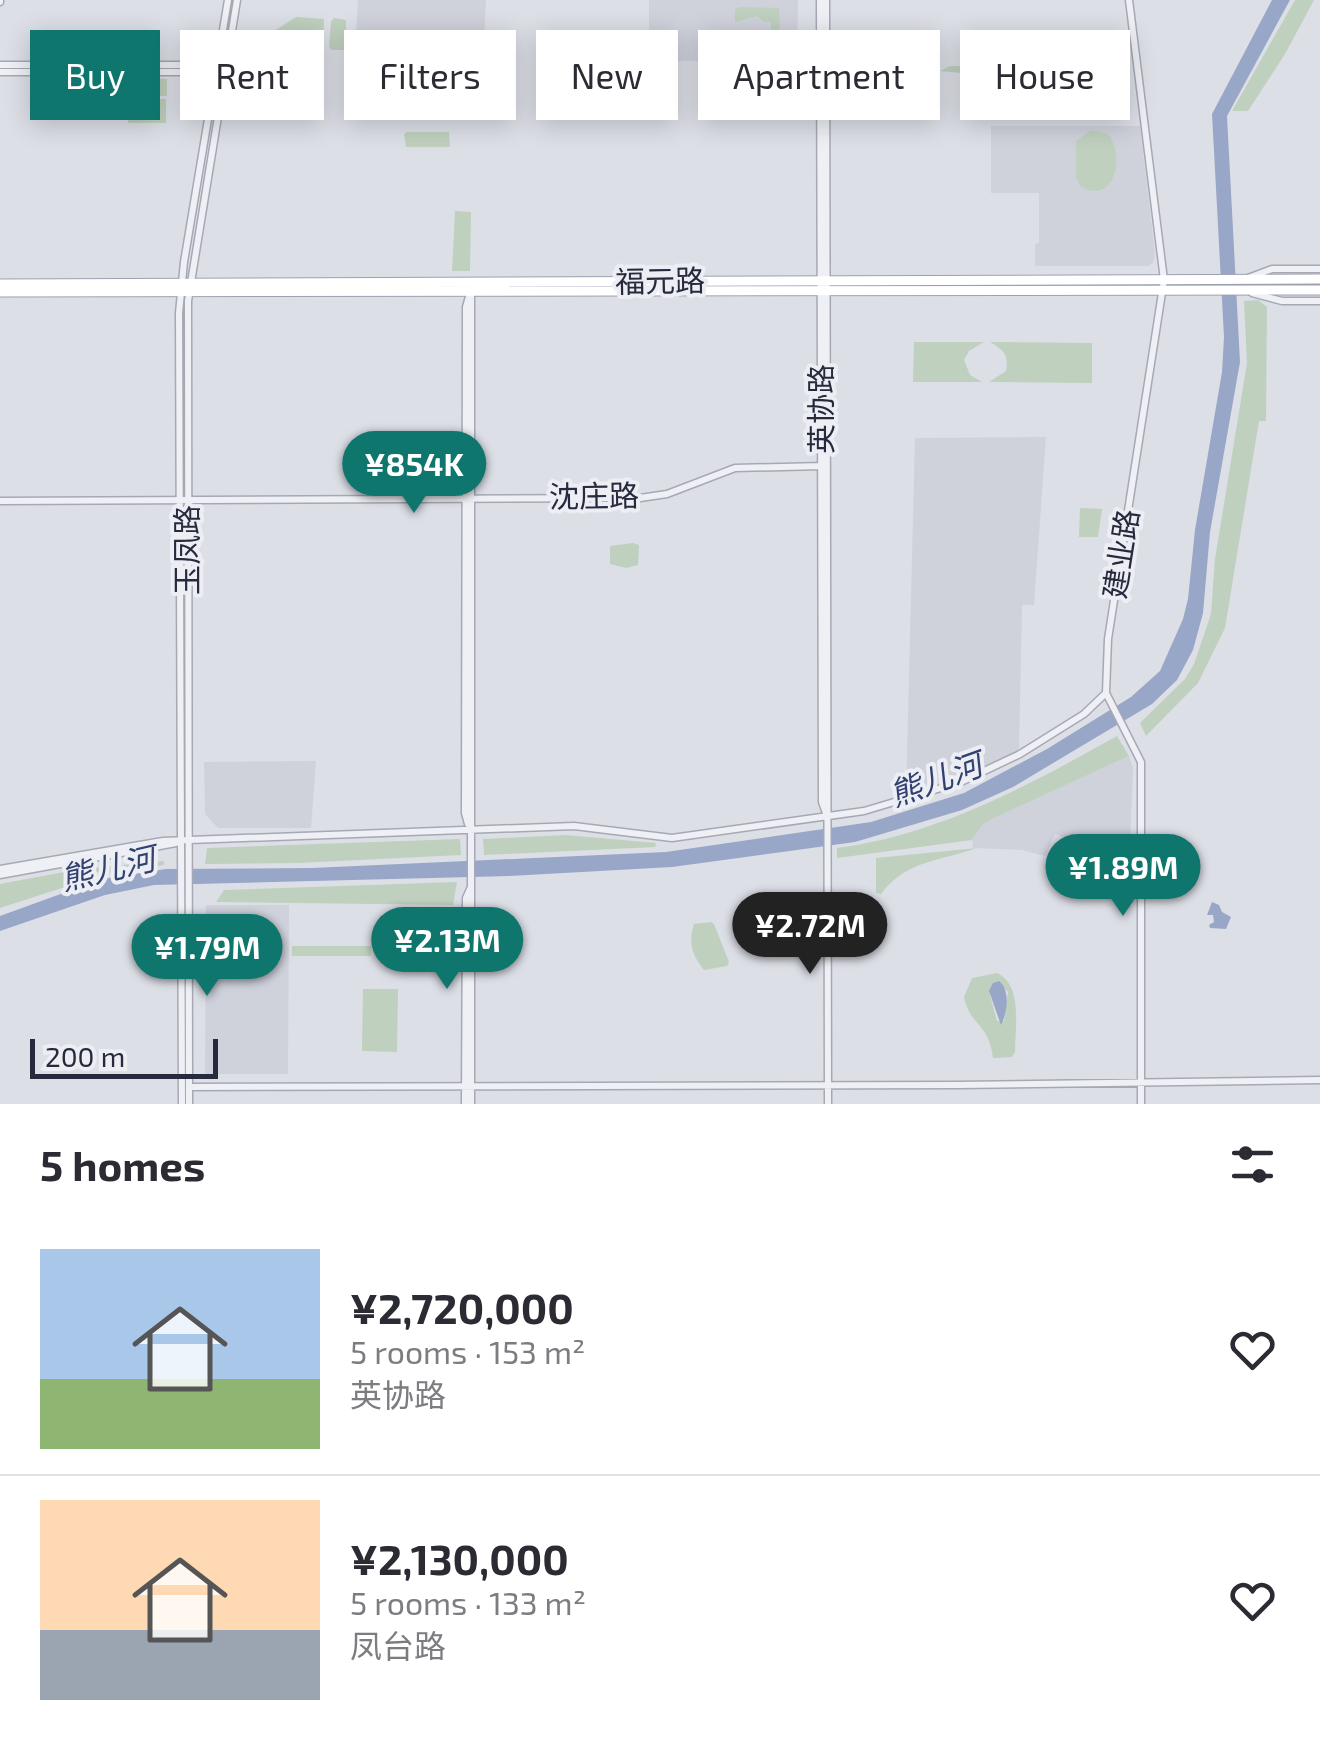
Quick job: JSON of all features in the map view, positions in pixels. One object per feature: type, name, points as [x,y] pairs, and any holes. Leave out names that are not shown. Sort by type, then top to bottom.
[{"type":"main road","name":"福元路","points":[[1241,285],[1320,279]]},
{"type":"main road","name":"福元路","points":[[0,284],[471,291],[824,286]]},
{"type":"main road","name":"福元路","points":[[0,292],[1164,285],[1320,290]]},
{"type":"street","name":"玉凤路","points":[[225,30],[228,0]]},
{"type":"street","name":"玉凤路","points":[[229,30],[236,0]]},
{"type":"street","name":"英协路","points":[[823,0],[828,1104]]},
{"type":"street","name":"建业路","points":[[1129,0],[1164,285],[1106,651],[1106,693],[1139,757],[1141,770],[1142,1104]]},
{"type":"street","points":[[0,68],[180,68]]},
{"type":"street","name":"玉凤路","points":[[185,1104],[185,288],[212,120]]},
{"type":"street","points":[[1241,285],[1272,269],[1320,269]]},
{"type":"street","points":[[1241,285],[1282,301],[1320,301]]},
{"type":"street","name":"英协路","points":[[824,286],[822,802],[827,820]]},
{"type":"street","points":[[468,1104],[466,307],[471,291]]},
{"type":"street","name":"沈庄路","points":[[0,501],[640,498],[667,494],[742,467],[822,466]]},
{"type":"street","points":[[0,872],[185,841],[574,826],[672,838],[827,820],[961,782],[1036,744],[1084,714],[1106,693]]},
{"type":"street","name":"玉凤路","points":[[185,894],[189,1087],[185,1104]]},
{"type":"street","points":[[189,1087],[1320,1080]]},
{"type":"shaded area","points":[[358,0],[486,0],[484,30],[356,30]]},
{"type":"shaded area","points":[[649,0],[798,0],[798,30],[698,30],[698,61],[678,61],[678,30],[649,30]]},
{"type":"shaded area","points":[[991,126],[1140,126],[1153,263],[1035,266],[1039,193],[991,193]]},
{"type":"shaded area","points":[[1046,437],[1034,605],[1022,605],[1019,750],[977,771],[906,796],[915,438]]},
{"type":"shaded area","points":[[1129,756],[1133,768],[1130,843],[1081,844],[1055,834],[1045,856],[1022,850],[973,848],[972,840],[983,824]]},
{"type":"shaded area","points":[[316,761],[311,828],[218,828],[205,814],[204,762]]},
{"type":"shaded area","points":[[206,905],[289,905],[288,1074],[205,1074]]},
{"type":"green space","points":[[1295,0],[1314,0],[1248,111],[1232,111]]},
{"type":"green space","points":[[779,8],[780,30],[771,30],[771,22],[757,16],[735,22],[735,10]]},
{"type":"green space","points":[[296,17],[324,19],[324,30],[276,30]]},
{"type":"green space","points":[[334,18],[346,20],[344,50],[329,47]]},
{"type":"green space","points":[[950,66],[960,66],[960,73],[940,71]]},
{"type":"green space","points":[[160,79],[167,79],[167,96],[160,96]]},
{"type":"green space","points":[[160,99],[166,99],[166,123],[128,123],[160,120]]},
{"type":"green space","points":[[1091,130],[1108,134],[1116,154],[1109,184],[1093,191],[1081,187],[1076,178],[1076,141]]},
{"type":"green space","points":[[407,132],[449,132],[450,147],[406,147]]},
{"type":"green space","points":[[455,211],[471,212],[470,271],[452,271]]},
{"type":"green space","points":[[1258,300],[1267,307],[1266,421],[1259,421],[1225,628],[1198,683],[1146,736],[1140,723],[1185,679],[1211,614],[1215,559],[1247,363],[1244,301]]},
{"type":"green space","points":[[914,342],[984,342],[969,351],[964,360],[970,375],[982,382],[913,382]]},
{"type":"green space","points":[[990,342],[1092,343],[1092,383],[989,382],[1006,371],[1007,365],[1004,354]]},
{"type":"green space","points":[[1080,508],[1102,509],[1098,537],[1079,537]]},
{"type":"green space","points":[[639,545],[638,565],[626,568],[610,564],[610,546]]},
{"type":"green space","points":[[1117,736],[1129,756],[992,819],[983,824],[972,840],[837,858],[837,848],[911,832],[982,806]]},
{"type":"green space","points":[[566,835],[656,843],[655,847],[484,855],[483,839]]},
{"type":"green space","points":[[460,839],[461,855],[205,864],[207,848]]},
{"type":"green space","points":[[977,848],[913,868],[881,894],[876,893],[876,858]]},
{"type":"green space","points":[[164,861],[164,865],[108,873],[0,908],[0,884],[75,870]]},
{"type":"green space","points":[[457,882],[453,905],[216,902],[224,890]]},
{"type":"green space","points":[[711,922],[729,962],[727,966],[704,970],[692,948],[691,937],[694,924]]},
{"type":"green space","points":[[393,945],[439,946],[439,958],[393,957]]},
{"type":"green space","points":[[292,946],[371,946],[371,956],[292,956]]},
{"type":"green space","points":[[997,973],[1011,987],[1016,1019],[1012,1057],[993,1058],[988,1038],[967,1007],[964,997],[972,978]],"holes":[[[998,981],[1008,992],[1004,1021],[997,1021],[990,995]]]},
{"type":"green space","points":[[363,989],[398,989],[397,1052],[362,1051]]},
{"type":"water","points":[[1272,0],[1290,0],[1227,116],[1240,362],[1210,532],[1203,613],[1193,650],[1177,680],[1152,704],[1013,787],[962,810],[855,842],[672,867],[510,876],[154,885],[105,895],[0,931],[0,916],[102,879],[166,869],[312,868],[666,852],[871,822],[964,793],[1047,749],[1131,697],[1160,671],[1188,599],[1224,337],[1212,114]]},
{"type":"water","points":[[1212,902],[1231,917],[1226,929],[1210,928],[1213,915],[1207,915]]},
{"type":"water","points":[[999,981],[1006,996],[1001,1025],[989,991]]},
{"type":"water label","name":"熊儿河","points":[[936,780]]},
{"type":"water label","name":"熊儿河","points":[[108,869]]}]
